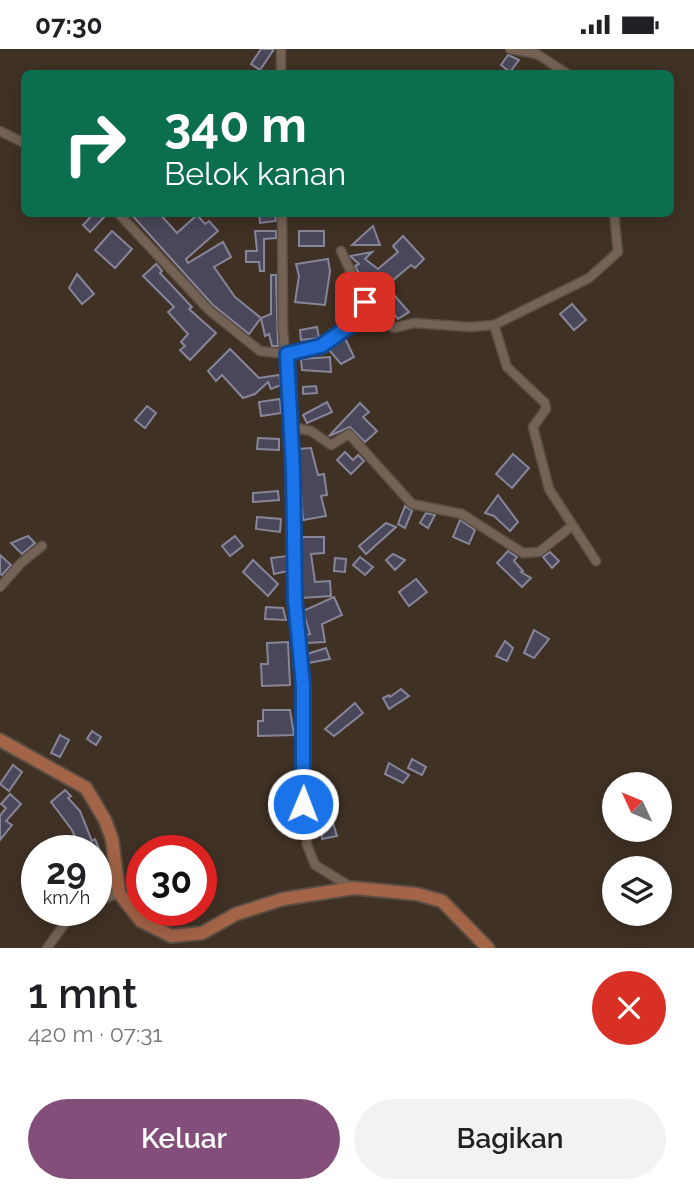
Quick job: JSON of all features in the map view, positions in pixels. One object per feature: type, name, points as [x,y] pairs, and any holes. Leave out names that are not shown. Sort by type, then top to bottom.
[{"type":"main road","points":[[0,740],[86,788],[105,820],[112,839],[119,893],[141,921],[171,936],[202,933],[236,914],[283,899],[354,888],[417,894],[442,901],[488,948]]},
{"type":"street","points":[[281,49],[281,70]]},
{"type":"street","points":[[510,49],[537,54],[561,70]]},
{"type":"street","points":[[0,131],[21,142]]},
{"type":"street","points":[[122,217],[239,336],[260,351],[287,354],[321,346],[364,316],[373,317],[394,328],[414,323],[470,327],[494,325],[589,278],[616,256],[619,249],[615,217]]},
{"type":"street","points":[[282,217],[283,329],[291,427],[295,600],[303,686],[303,804],[307,845],[315,865],[354,888]]},
{"type":"street","points":[[341,251],[363,297],[364,316]]},
{"type":"street","points":[[494,325],[507,367],[545,403],[546,409],[533,427],[541,465],[549,489],[596,561]]},
{"type":"street","points":[[291,427],[311,431],[331,445],[347,434],[351,435],[412,504],[462,514],[523,553],[539,552],[572,526]]},
{"type":"street","points":[[0,587],[21,563],[42,547]]},
{"type":"street","points":[[112,896],[119,893]]},
{"type":"street","points":[[47,948],[63,926]]},
{"type":"building","points":[[261,49],[274,49],[260,70],[251,64]]},
{"type":"building","points":[[508,55],[519,60],[512,70],[501,65]]},
{"type":"building","points":[[90,217],[104,217],[90,232],[83,225]]},
{"type":"building","points":[[134,217],[163,217],[177,233],[195,217],[199,217],[205,224],[209,221],[218,231],[186,259],[188,263],[223,242],[231,257],[214,267],[235,297],[261,318],[249,334],[213,305]]},
{"type":"building","points":[[259,217],[276,217],[276,221],[260,223]]},
{"type":"building","points":[[373,226],[380,245],[352,245]]},
{"type":"building","points":[[112,231],[132,249],[115,268],[95,250]]},
{"type":"building","points":[[255,231],[276,231],[276,238],[264,239],[264,271],[260,271],[259,262],[246,262],[246,251],[257,251]]},
{"type":"building","points":[[299,231],[324,231],[324,246],[299,246]]},
{"type":"building","points":[[403,236],[424,259],[415,268],[411,265],[392,281],[386,274],[367,289],[355,266],[359,264],[350,256],[372,252],[365,259],[378,269],[398,252],[393,246]]},
{"type":"building","points":[[328,259],[330,271],[325,305],[295,302],[299,276],[296,264]]},
{"type":"building","points":[[156,264],[162,271],[160,273],[192,307],[189,309],[216,333],[190,360],[180,350],[185,346],[181,342],[188,334],[168,312],[174,307],[143,276]]},
{"type":"building","points":[[77,274],[94,294],[82,304],[69,288]]},
{"type":"building","points":[[271,275],[276,275],[278,346],[272,346],[269,334],[265,336],[261,318],[271,314]]},
{"type":"building","points":[[394,295],[409,312],[398,319],[389,309],[380,313],[376,306]]},
{"type":"building","points":[[572,304],[586,320],[574,330],[560,314]]},
{"type":"building","points":[[317,327],[319,338],[301,340],[300,330]]},
{"type":"building","points":[[345,338],[354,357],[341,364],[329,350]]},
{"type":"building","points":[[230,349],[259,378],[279,375],[281,385],[271,389],[268,382],[255,394],[243,398],[222,375],[216,381],[208,371]]},
{"type":"building","points":[[330,357],[331,372],[302,370],[301,359]]},
{"type":"building","points":[[316,386],[317,393],[303,394],[303,387]]},
{"type":"building","points":[[280,399],[281,413],[261,416],[259,402]]},
{"type":"building","points":[[327,402],[332,412],[307,423],[303,415]]},
{"type":"building","points":[[360,403],[369,412],[363,417],[377,431],[365,442],[350,427],[329,436]]},
{"type":"building","points":[[147,406],[156,413],[145,428],[135,420]]},
{"type":"building","points":[[258,438],[279,439],[279,450],[257,449]]},
{"type":"building","points":[[311,448],[318,475],[324,474],[327,495],[321,496],[326,516],[303,520],[298,449]]},
{"type":"building","points":[[345,452],[353,460],[358,455],[364,461],[351,474],[337,460]]},
{"type":"building","points":[[513,454],[529,468],[512,488],[496,474]]},
{"type":"building","points":[[278,491],[279,500],[253,502],[253,493]]},
{"type":"building","points":[[498,495],[518,522],[510,531],[494,516],[485,513]]},
{"type":"building","points":[[405,506],[412,511],[405,528],[398,524]]},
{"type":"building","points":[[426,513],[435,515],[428,528],[420,523]]},
{"type":"building","points":[[257,517],[281,519],[280,532],[256,529]]},
{"type":"building","points":[[460,520],[475,530],[469,544],[453,537]]},
{"type":"building","points":[[386,523],[396,527],[366,554],[359,546]]},
{"type":"building","points":[[28,536],[35,543],[22,554],[11,543]]},
{"type":"building","points":[[235,536],[243,546],[230,556],[222,546]]},
{"type":"building","points":[[300,537],[324,537],[324,553],[311,554],[315,582],[330,581],[331,596],[302,598]]},
{"type":"building","points":[[508,551],[517,557],[514,561],[523,571],[521,572],[531,578],[522,587],[497,563]]},
{"type":"building","points":[[550,552],[559,561],[552,568],[543,557]]},
{"type":"building","points":[[393,554],[405,560],[395,570],[386,560]]},
{"type":"building","points":[[0,555],[11,565],[2,575],[0,574]]},
{"type":"building","points":[[287,556],[288,571],[274,574],[271,558]]},
{"type":"building","points":[[360,557],[373,567],[365,575],[353,565]]},
{"type":"building","points":[[335,558],[346,559],[345,572],[334,571]]},
{"type":"building","points":[[253,560],[278,584],[268,596],[243,572]]},
{"type":"building","points":[[416,579],[427,592],[409,606],[399,592]]},
{"type":"building","points":[[334,597],[342,615],[322,624],[325,642],[306,643],[305,635],[310,634],[303,611]]},
{"type":"building","points":[[266,607],[283,608],[286,620],[265,619]]},
{"type":"building","points":[[534,630],[549,639],[534,658],[524,653]]},
{"type":"building","points":[[505,641],[513,648],[507,661],[496,656]]},
{"type":"building","points":[[288,642],[290,685],[262,686],[261,664],[268,664],[267,643]]},
{"type":"building","points":[[326,648],[330,659],[308,663],[307,654]]},
{"type":"building","points":[[401,689],[409,696],[389,709],[383,698],[389,695],[390,697]]},
{"type":"building","points":[[355,703],[363,713],[334,736],[325,729]]},
{"type":"building","points":[[263,710],[290,710],[294,735],[258,736],[258,721],[263,721]]},
{"type":"building","points":[[92,731],[101,737],[96,745],[87,739]]},
{"type":"building","points":[[60,735],[69,740],[60,757],[51,753]]},
{"type":"building","points":[[412,759],[426,767],[422,775],[408,768]]},
{"type":"building","points":[[389,763],[409,775],[403,783],[385,774]]},
{"type":"building","points":[[13,765],[22,772],[9,791],[0,784]]},
{"type":"building","points":[[65,790],[71,796],[68,798],[80,811],[90,835],[74,835],[51,802]]},
{"type":"building","points":[[10,794],[21,804],[6,821],[12,825],[0,840],[0,816],[6,808],[1,804]]},
{"type":"building","points":[[321,819],[332,820],[337,836],[322,839]]},
{"type":"route","points":[[303,804],[303,686],[295,600],[293,472],[287,354],[328,342],[348,324],[364,316],[365,302]]}]
